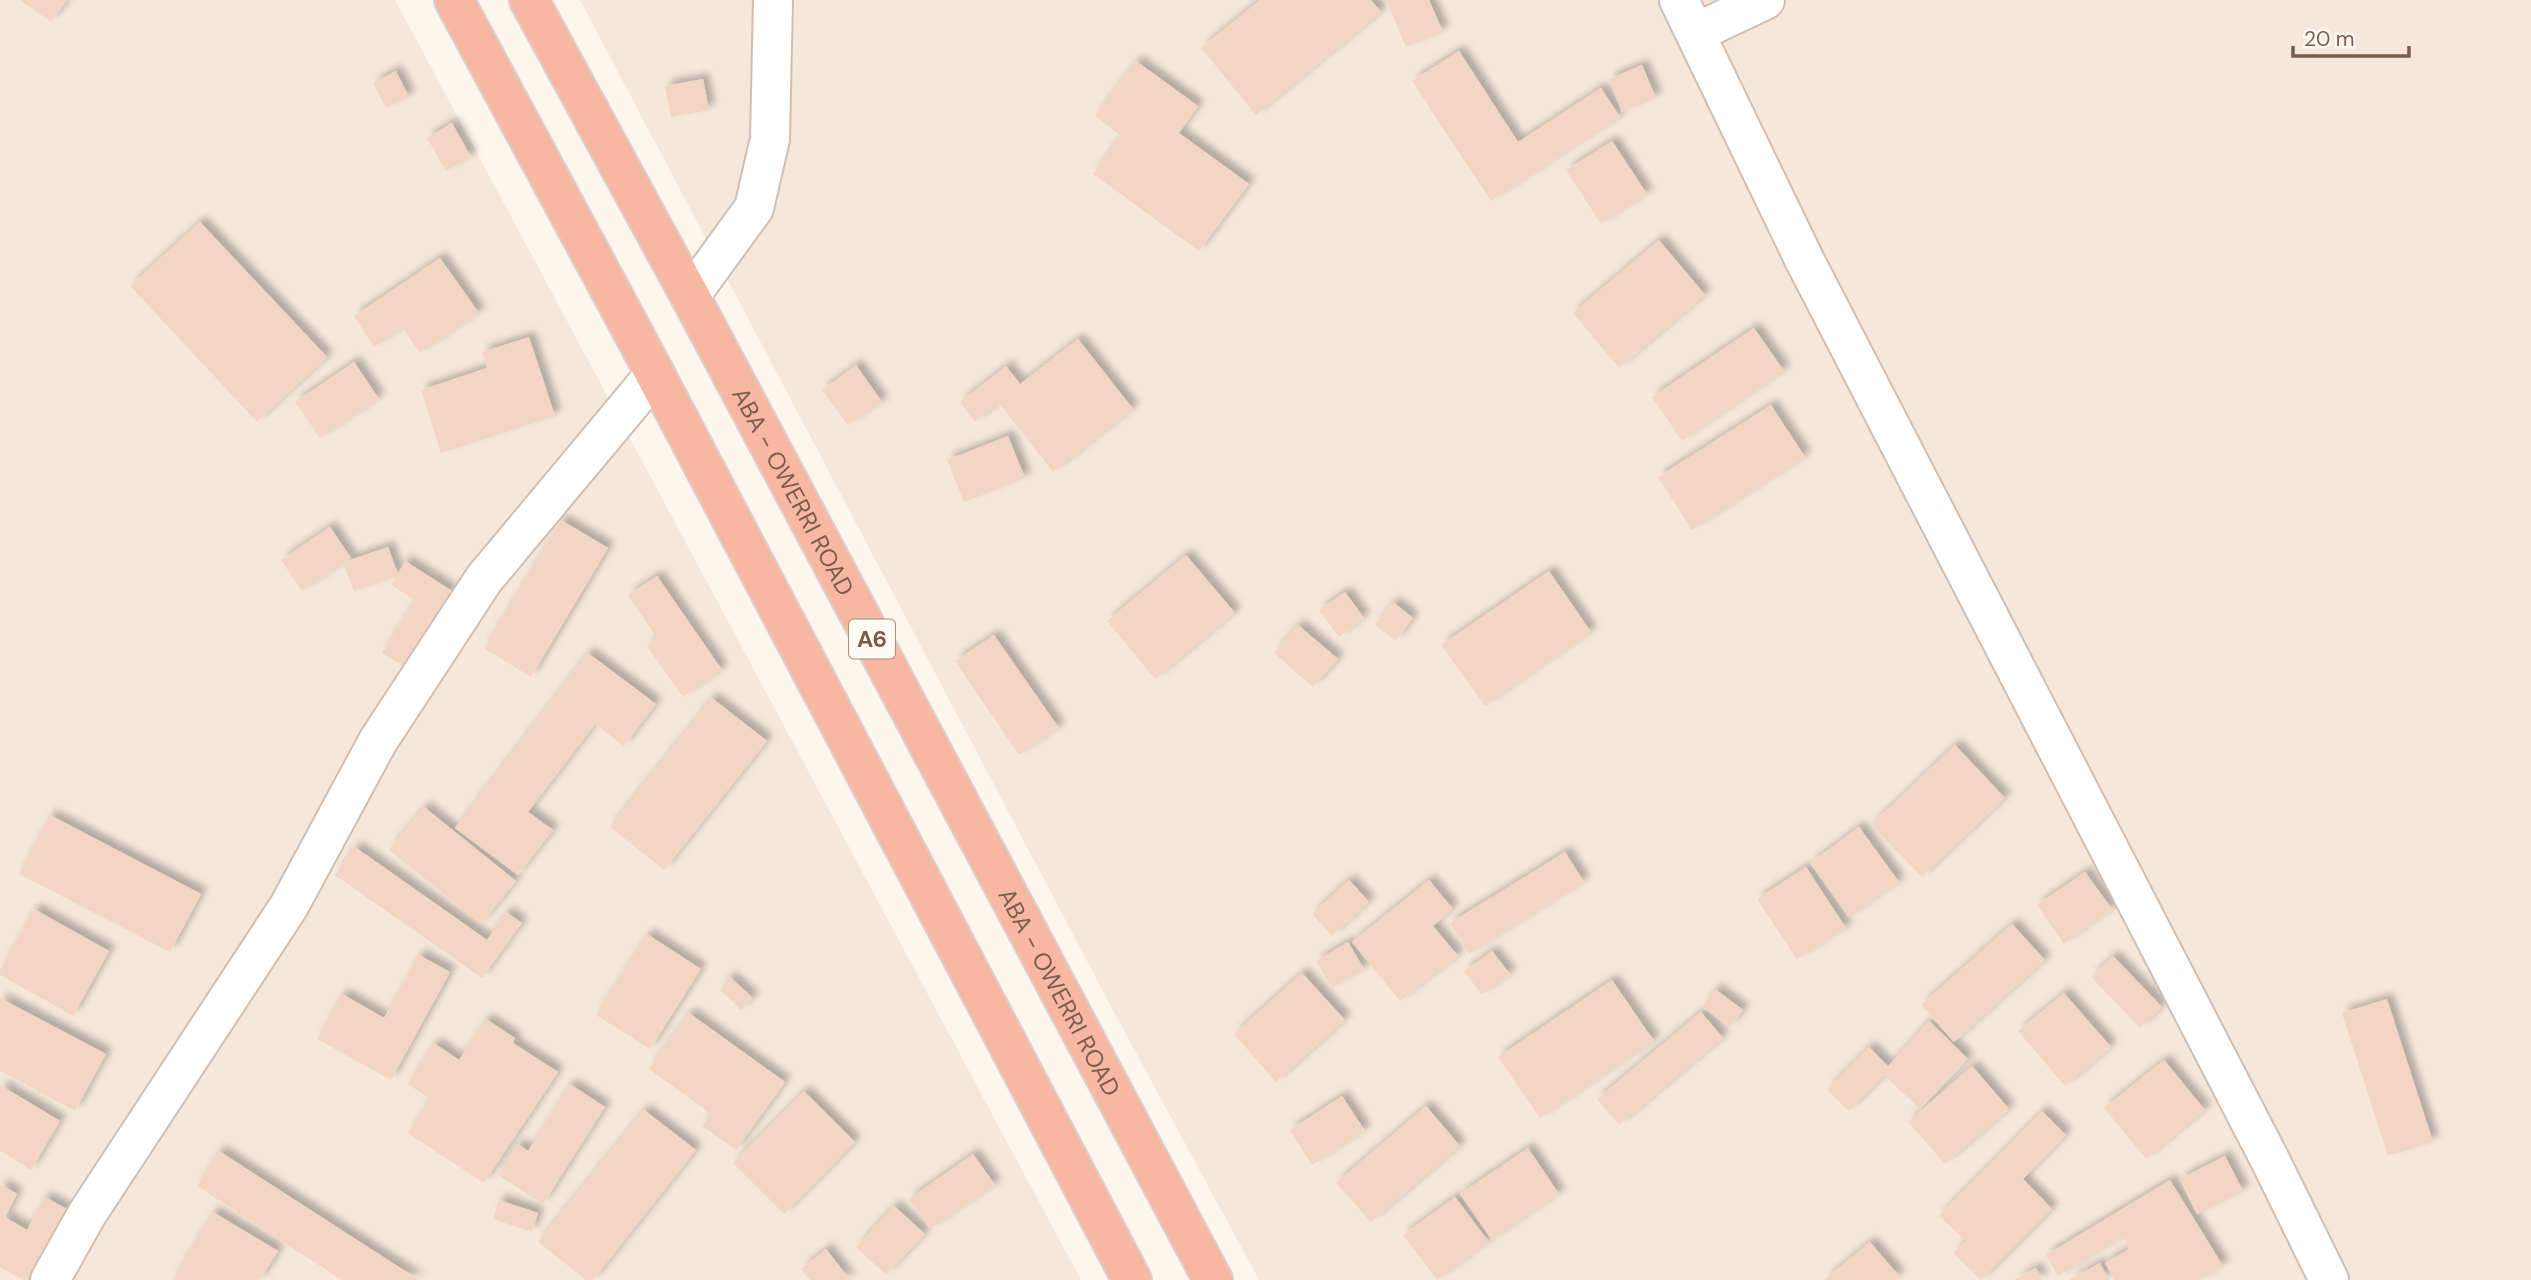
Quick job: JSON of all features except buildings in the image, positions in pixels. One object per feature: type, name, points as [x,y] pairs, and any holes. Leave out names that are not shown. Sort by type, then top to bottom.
[{"type":"highway","points":[[454,0],[655,374],[1132,1280]]},
{"type":"highway","name":"ABA - OWERRI ROAD","points":[[529,0],[690,296],[1213,1280]]},
{"type":"street","points":[[690,296],[754,208],[770,139],[773,0]]},
{"type":"street","points":[[1765,0],[1687,17],[1805,261],[2263,1147],[2329,1280]]},
{"type":"street","points":[[50,1280],[87,1214],[289,906],[378,741],[484,579],[655,374]]},
{"type":"shaded area","points":[[0,0],[395,0],[1081,1280],[0,1280]]},
{"type":"shaded area","points":[[580,0],[2531,0],[2531,1280],[1259,1280],[1115,1014]]}]
